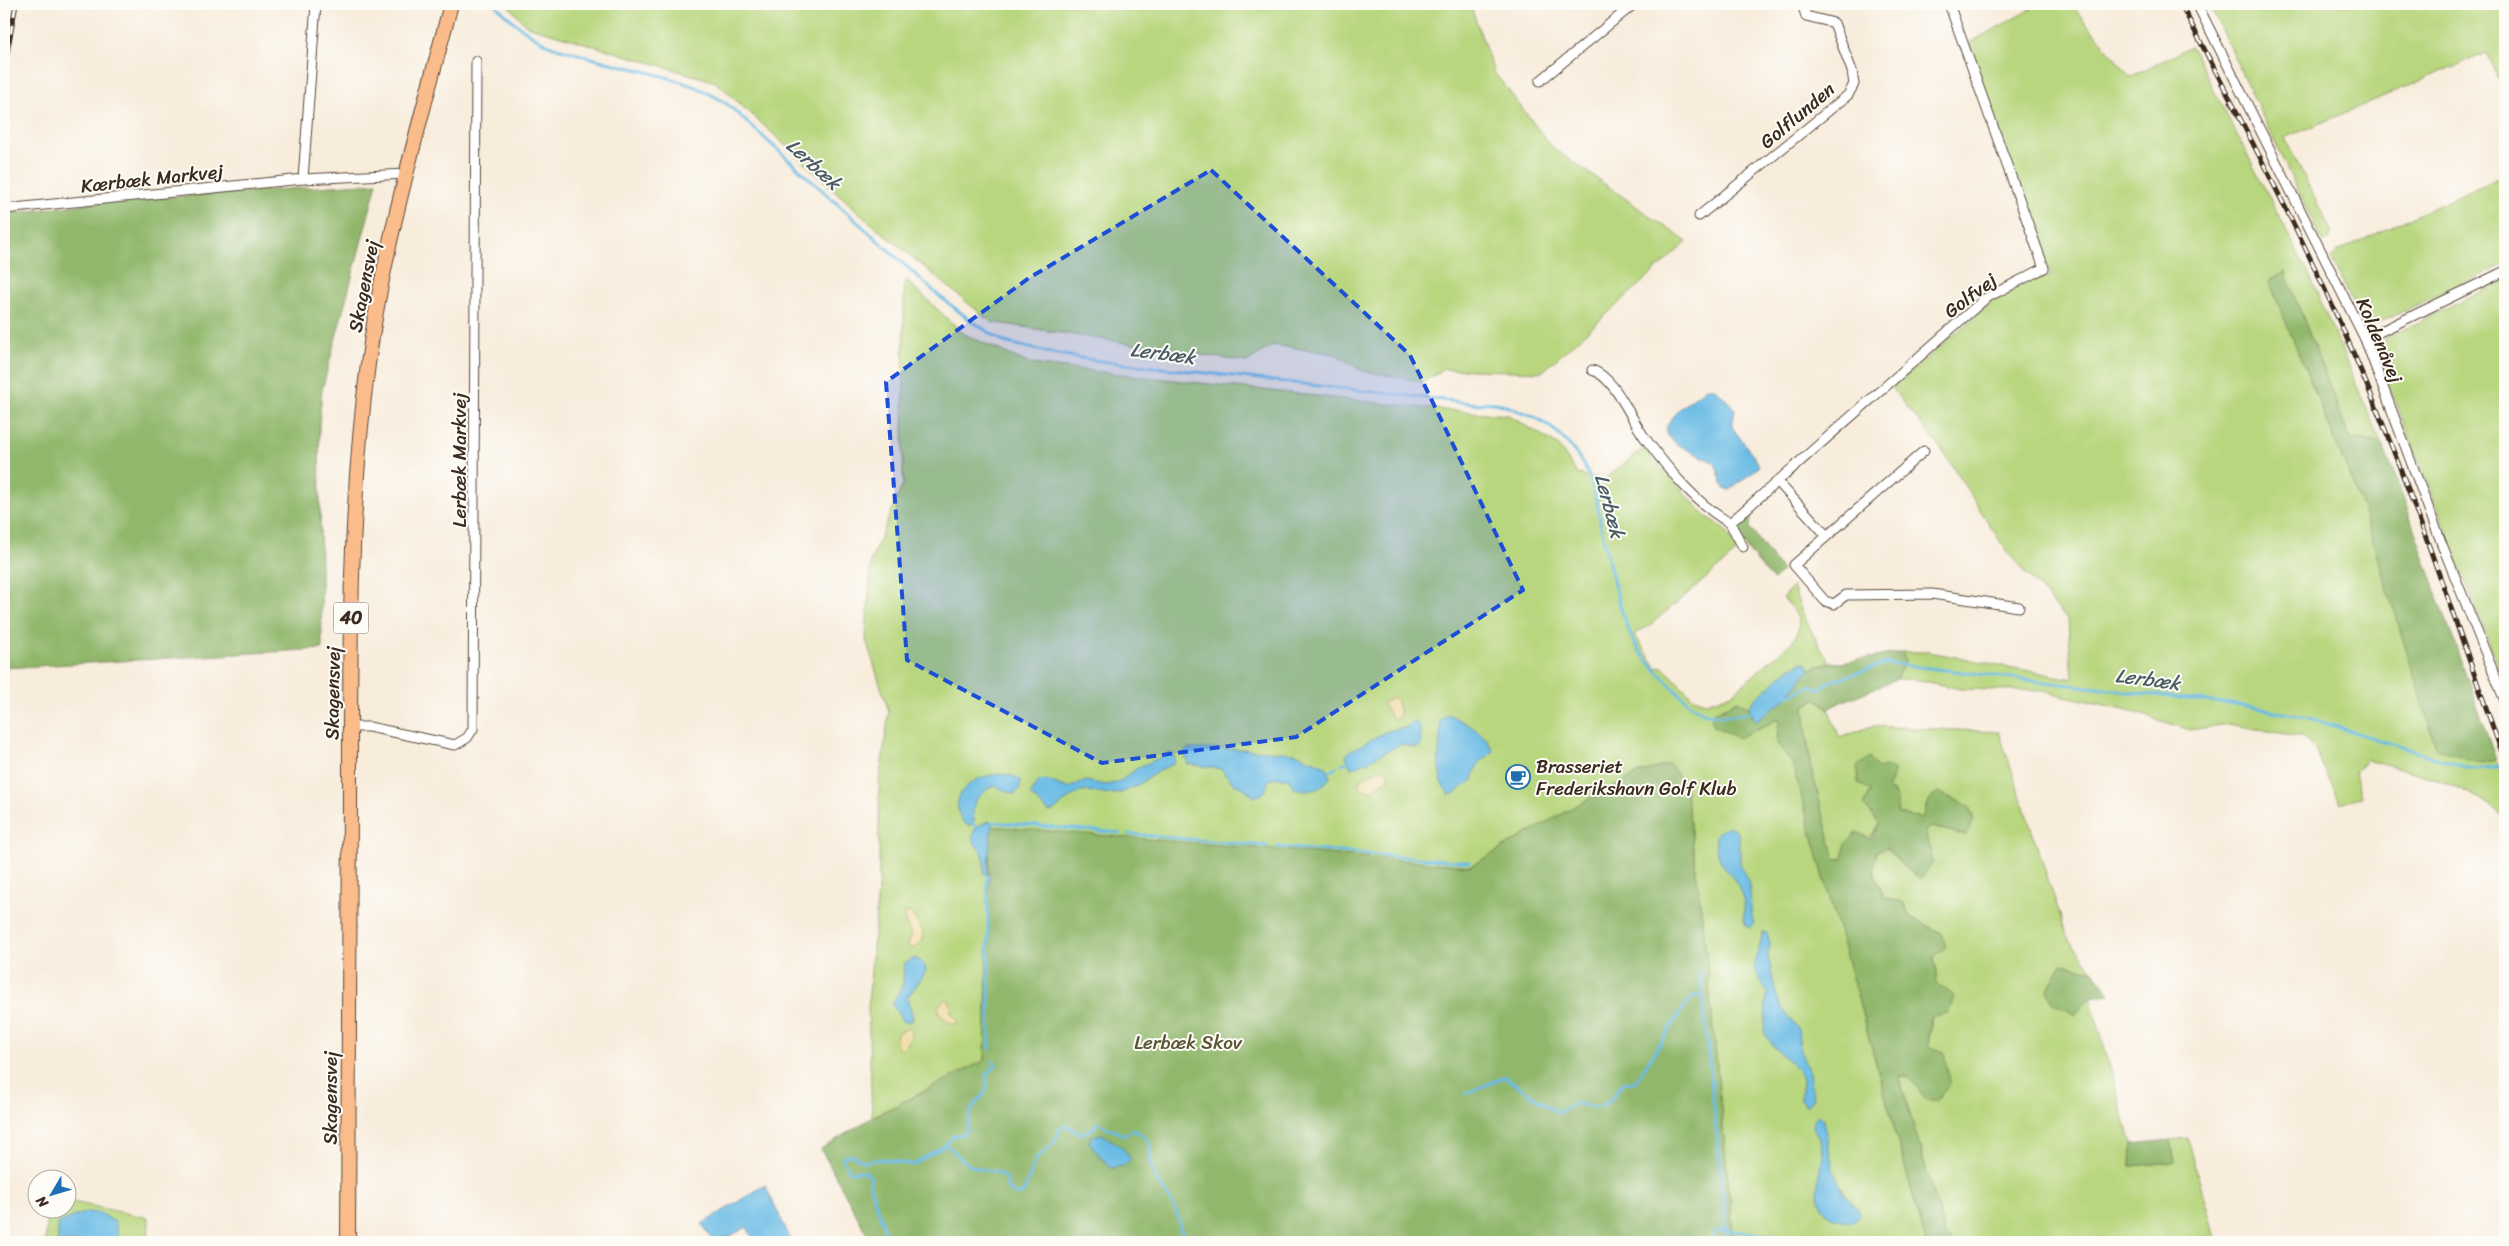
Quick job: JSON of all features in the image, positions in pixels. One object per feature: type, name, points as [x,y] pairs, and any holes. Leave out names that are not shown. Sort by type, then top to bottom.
[{"type":"main road","name":"Skagensvej","points":[[348,1242],[350,727],[353,533],[358,448],[375,321],[406,174],[451,4]]},
{"type":"street","points":[[303,179],[316,4]]},
{"type":"street","points":[[1540,81],[1634,4]]},
{"type":"street","name":"Golflunden","points":[[1700,216],[1848,95],[1854,84],[1852,71],[1834,23],[1806,16],[1802,4]]},
{"type":"street","name":"Golfvej","points":[[1730,523],[1986,298],[2044,268],[1949,4]]},
{"type":"street","name":"Koldenåvej","points":[[2197,4],[2365,339],[2443,546],[2505,700]]},
{"type":"street","name":"Lerbæk Markvej","points":[[350,727],[369,727],[455,745],[466,738],[473,729],[476,61]]},
{"type":"street","name":"Kærbæk Markvej","points":[[4,209],[303,179],[406,174]]},
{"type":"street","points":[[2365,339],[2505,271]]},
{"type":"street","points":[[1592,370],[1602,373],[1617,392],[1645,438],[1692,494],[1714,514],[1730,523],[1743,547]]},
{"type":"street","points":[[1924,451],[1794,565],[1825,601],[1834,604],[1846,595],[1932,594],[2019,608]]},
{"type":"street","points":[[1778,482],[1826,536]]},
{"type":"highlighted area","points":[[1211,170],[1410,355],[1523,590],[1296,737],[1102,763],[907,660],[886,382],[1029,278]]},
{"type":"green space","points":[[507,4],[1470,4],[1494,72],[1552,147],[1687,242],[1542,372],[1444,369],[1423,382],[1360,370],[1336,354],[1273,345],[1247,362],[991,322],[866,219],[716,82],[527,26]]},
{"type":"green space","points":[[2040,4],[2071,4],[2130,77],[2191,46],[2309,274],[2381,443],[2350,439],[2285,273],[2269,281],[2362,506],[2480,763],[2496,760],[2505,785],[2505,821],[2494,809],[2462,789],[2442,781],[2367,759],[2355,773],[2361,796],[2341,804],[2314,748],[2303,737],[2228,724],[2190,730],[2124,709],[2042,691],[1960,689],[1919,680],[1896,679],[1905,660],[1902,652],[1929,652],[2072,679],[2068,620],[2007,552],[1942,450],[1892,388],[2001,294],[2032,280],[2051,276],[1969,43]]},
{"type":"green space","points":[[2209,4],[2505,4],[2505,94],[2486,53],[2285,138],[2332,233],[2328,240],[2322,242]]},
{"type":"green space","points":[[2505,175],[2505,264],[2376,324],[2364,326],[2331,258],[2338,251]]},
{"type":"green space","points":[[377,183],[322,390],[319,425],[322,649],[4,668],[4,214],[111,201]]},
{"type":"green space","points":[[2285,272],[2350,438],[2381,443],[2396,478],[2496,760],[2480,763],[2436,748],[2362,506],[2269,281]]},
{"type":"green space","points":[[906,280],[964,334],[1030,364],[1433,409],[1508,415],[1558,445],[1577,474],[1605,479],[1644,448],[1707,517],[1726,531],[1735,547],[1736,553],[1650,625],[1634,635],[1657,668],[1663,667],[1692,697],[1707,703],[1732,694],[1792,642],[1798,628],[1798,618],[1783,597],[1793,586],[1808,625],[1830,662],[1810,669],[1807,663],[1753,701],[1749,707],[1737,701],[1714,712],[1779,719],[1777,743],[1792,763],[1926,1242],[1734,1242],[1704,933],[1685,785],[1670,764],[1640,773],[1577,805],[1471,866],[990,827],[985,1061],[872,1117],[868,1006],[879,877],[879,783],[889,712],[866,640],[871,560],[903,484],[904,291]]},
{"type":"green space","points":[[2505,281],[2505,684],[2376,351],[2385,338]]},
{"type":"green space","points":[[1752,510],[1750,528],[1782,571],[1773,580],[1750,553],[1738,530],[1741,520]]},
{"type":"green space","points":[[1902,652],[1905,660],[1896,679],[1828,708],[1816,699],[1804,707],[1810,764],[1835,860],[1843,859],[1845,844],[1857,832],[1871,839],[1879,823],[1864,805],[1870,790],[1858,783],[1857,767],[1869,757],[1878,769],[1888,766],[1895,771],[1887,789],[1896,794],[1898,814],[1922,818],[1930,799],[1938,792],[1969,806],[1974,820],[1966,835],[1931,827],[1925,831],[1933,862],[1921,879],[1904,867],[1887,847],[1877,851],[1873,872],[1884,897],[1903,902],[1910,917],[1941,933],[1946,947],[1934,957],[1937,983],[1954,996],[1949,1012],[1931,1017],[1928,1046],[1944,1052],[1950,1084],[1937,1100],[1926,1100],[1908,1076],[1899,1076],[1945,1235],[1952,1242],[1926,1242],[1792,763],[1777,743],[1779,719],[1738,738],[1714,726],[1711,720],[1714,713],[1738,701],[1749,707],[1755,721],[1784,700],[1810,669],[1830,662],[1841,663]]},
{"type":"green space","points":[[1816,699],[1828,708],[1840,738],[1872,726],[1999,732],[2067,936],[2093,971],[2062,964],[2090,997],[2132,1144],[2131,1166],[2175,1162],[2171,1140],[2188,1138],[2216,1242],[1952,1242],[1945,1235],[1899,1076],[1908,1076],[1928,1046],[1937,983],[1934,957],[1941,933],[1910,917],[1903,902],[1884,897],[1873,872],[1877,851],[1887,847],[1904,867],[1933,862],[1925,831],[1931,827],[1966,835],[1930,799],[1922,818],[1898,814],[1896,794],[1884,782],[1869,757],[1870,790],[1864,805],[1879,823],[1861,847],[1849,855],[1835,860],[1810,764],[1804,707]]},
{"type":"green space","name":"Lerbæk Skov","points":[[1670,764],[1685,785],[1704,933],[1734,1242],[871,1242],[821,1149],[873,1117],[985,1060],[990,826],[1471,866],[1577,805],[1640,773]]},
{"type":"green space","points":[[2062,964],[2093,971],[2110,994],[2090,997],[2075,1015],[2052,1002],[2047,990]]},
{"type":"green space","points":[[2171,1140],[2175,1162],[2131,1166],[2132,1144]]},
{"type":"green space","points":[[78,1203],[149,1218],[148,1242],[45,1242],[47,1218],[78,1218]]},
{"type":"sand","points":[[1393,697],[1397,701],[1400,715],[1394,720],[1383,705],[1385,701]]},
{"type":"sand","points":[[1382,768],[1389,772],[1389,779],[1369,791],[1359,788],[1359,780]]},
{"type":"sand","points":[[905,912],[911,913],[923,931],[922,940],[913,949],[908,946],[911,934],[904,920]]},
{"type":"sand","points":[[945,999],[950,1002],[951,1012],[958,1020],[957,1024],[950,1023],[939,1014],[938,1007]]},
{"type":"sand","points":[[910,1028],[911,1037],[909,1042],[903,1049],[899,1049],[895,1041],[898,1032]]},
{"type":"water","points":[[1706,388],[1715,388],[1735,409],[1732,427],[1757,461],[1759,467],[1730,490],[1724,489],[1715,463],[1676,444],[1666,434],[1670,420],[1675,414]]},
{"type":"water","points":[[1802,662],[1807,663],[1810,669],[1784,700],[1755,721],[1749,707],[1753,701],[1790,668]]},
{"type":"water","points":[[1448,714],[1481,733],[1493,751],[1478,765],[1473,780],[1453,794],[1449,794],[1444,786],[1439,768],[1440,720]]},
{"type":"water","points":[[1414,722],[1420,725],[1421,746],[1415,748],[1401,744],[1351,768],[1346,756],[1350,751],[1387,731],[1405,728]]},
{"type":"water","points":[[1188,749],[1239,749],[1295,753],[1326,766],[1330,777],[1322,786],[1314,790],[1294,788],[1288,778],[1274,778],[1268,781],[1264,792],[1254,797],[1244,788],[1234,784],[1221,769],[1188,764],[1184,752]]},
{"type":"water","points":[[1169,753],[1173,754],[1174,764],[1120,793],[1078,793],[1049,812],[1030,795],[1039,781],[1046,780],[1068,788],[1086,781],[1107,785],[1120,781],[1139,767]]},
{"type":"water","points":[[1000,774],[1013,776],[1021,781],[1019,790],[1014,794],[995,786],[989,788],[975,800],[973,810],[974,821],[969,826],[967,825],[959,813],[958,802],[960,795],[964,789],[977,780]]},
{"type":"water","points":[[988,821],[992,822],[987,876],[984,873],[983,855],[974,842],[973,836],[976,827]]},
{"type":"water","points":[[1729,826],[1737,832],[1739,837],[1741,868],[1748,881],[1750,892],[1751,912],[1754,923],[1751,927],[1747,927],[1745,922],[1744,900],[1740,888],[1724,867],[1717,852],[1717,833]]},
{"type":"water","points":[[1763,932],[1767,933],[1770,943],[1768,956],[1776,994],[1781,1007],[1798,1029],[1800,1051],[1809,1072],[1813,1099],[1806,1106],[1801,1099],[1803,1080],[1800,1072],[1773,1046],[1764,1032],[1767,992],[1754,968]]},
{"type":"water","points":[[913,959],[918,959],[925,966],[926,972],[907,998],[913,1017],[912,1021],[903,1022],[892,1004],[903,984],[904,964]]},
{"type":"water","points":[[1819,1115],[1823,1118],[1833,1170],[1844,1193],[1858,1209],[1859,1215],[1853,1222],[1832,1217],[1821,1206],[1818,1180],[1823,1152],[1812,1125],[1814,1119]]},
{"type":"water","points":[[1102,1134],[1123,1148],[1131,1159],[1123,1166],[1110,1168],[1089,1142],[1093,1136]]},
{"type":"water","points":[[765,1185],[792,1242],[755,1242],[747,1227],[719,1242],[714,1242],[702,1224]]},
{"type":"water","points":[[86,1212],[100,1213],[115,1222],[120,1242],[58,1242],[58,1223],[71,1218],[78,1218],[78,1215]]},
{"type":"waterway","name":"Lerbæk","points":[[495,4],[524,30],[550,46],[673,79],[710,94],[727,104],[938,295],[970,320],[1004,342],[1092,360],[1479,404],[1490,402],[1534,417],[1546,424],[1567,442],[1584,465],[1590,477],[1596,497],[1612,577],[1624,619],[1631,637],[1641,653],[1652,667],[1698,710],[1725,716],[1751,712]]},
{"type":"waterway","name":"Lerbæk","points":[[1787,696],[1810,686],[1819,689],[1826,683],[1887,663],[2247,706],[2309,718],[2471,769],[2505,766]]},
{"type":"waterway","points":[[1342,764],[1347,762]]},
{"type":"waterway","points":[[1330,771],[1336,768]]},
{"type":"waterway","points":[[992,822],[1120,833]]},
{"type":"waterway","points":[[972,823],[976,827]]},
{"type":"waterway","points":[[1129,834],[1267,846]]},
{"type":"waterway","points":[[1277,847],[1470,862]]},
{"type":"waterway","points":[[987,876],[990,1049]]},
{"type":"waterway","points":[[1700,973],[1728,1242]]},
{"type":"waterway","points":[[1465,1094],[1505,1077],[1558,1113],[1576,1103],[1587,1106],[1607,1104],[1622,1084],[1635,1082],[1686,1004],[1694,996],[1702,994]]},
{"type":"waterway","points":[[945,1145],[953,1136],[964,1134],[966,1131],[971,1110],[986,1092],[986,1076],[996,1065],[993,1061]]},
{"type":"waterway","points":[[889,1242],[870,1186],[871,1178],[866,1171],[850,1172],[842,1159],[844,1156],[853,1155],[863,1162],[882,1159],[913,1165],[945,1145],[969,1165],[1001,1174],[1006,1180],[1008,1190],[1017,1195],[1024,1192],[1035,1160],[1054,1143],[1060,1129],[1066,1125],[1081,1134],[1092,1129],[1097,1123],[1124,1135],[1134,1130],[1147,1141],[1150,1146],[1154,1176],[1173,1205],[1182,1233],[1191,1242]]},
{"type":"waterway","points":[[1711,1242],[1716,1231],[1726,1230],[1825,1242]]},
{"type":"railway","points":[[4,69],[16,4]]},
{"type":"railway","points":[[2181,4],[2295,227],[2358,364],[2398,462],[2505,761]]},
{"type":"place","name":"Brasseriet Frederikshavn Golf Klub","points":[[1518,777]]}]
